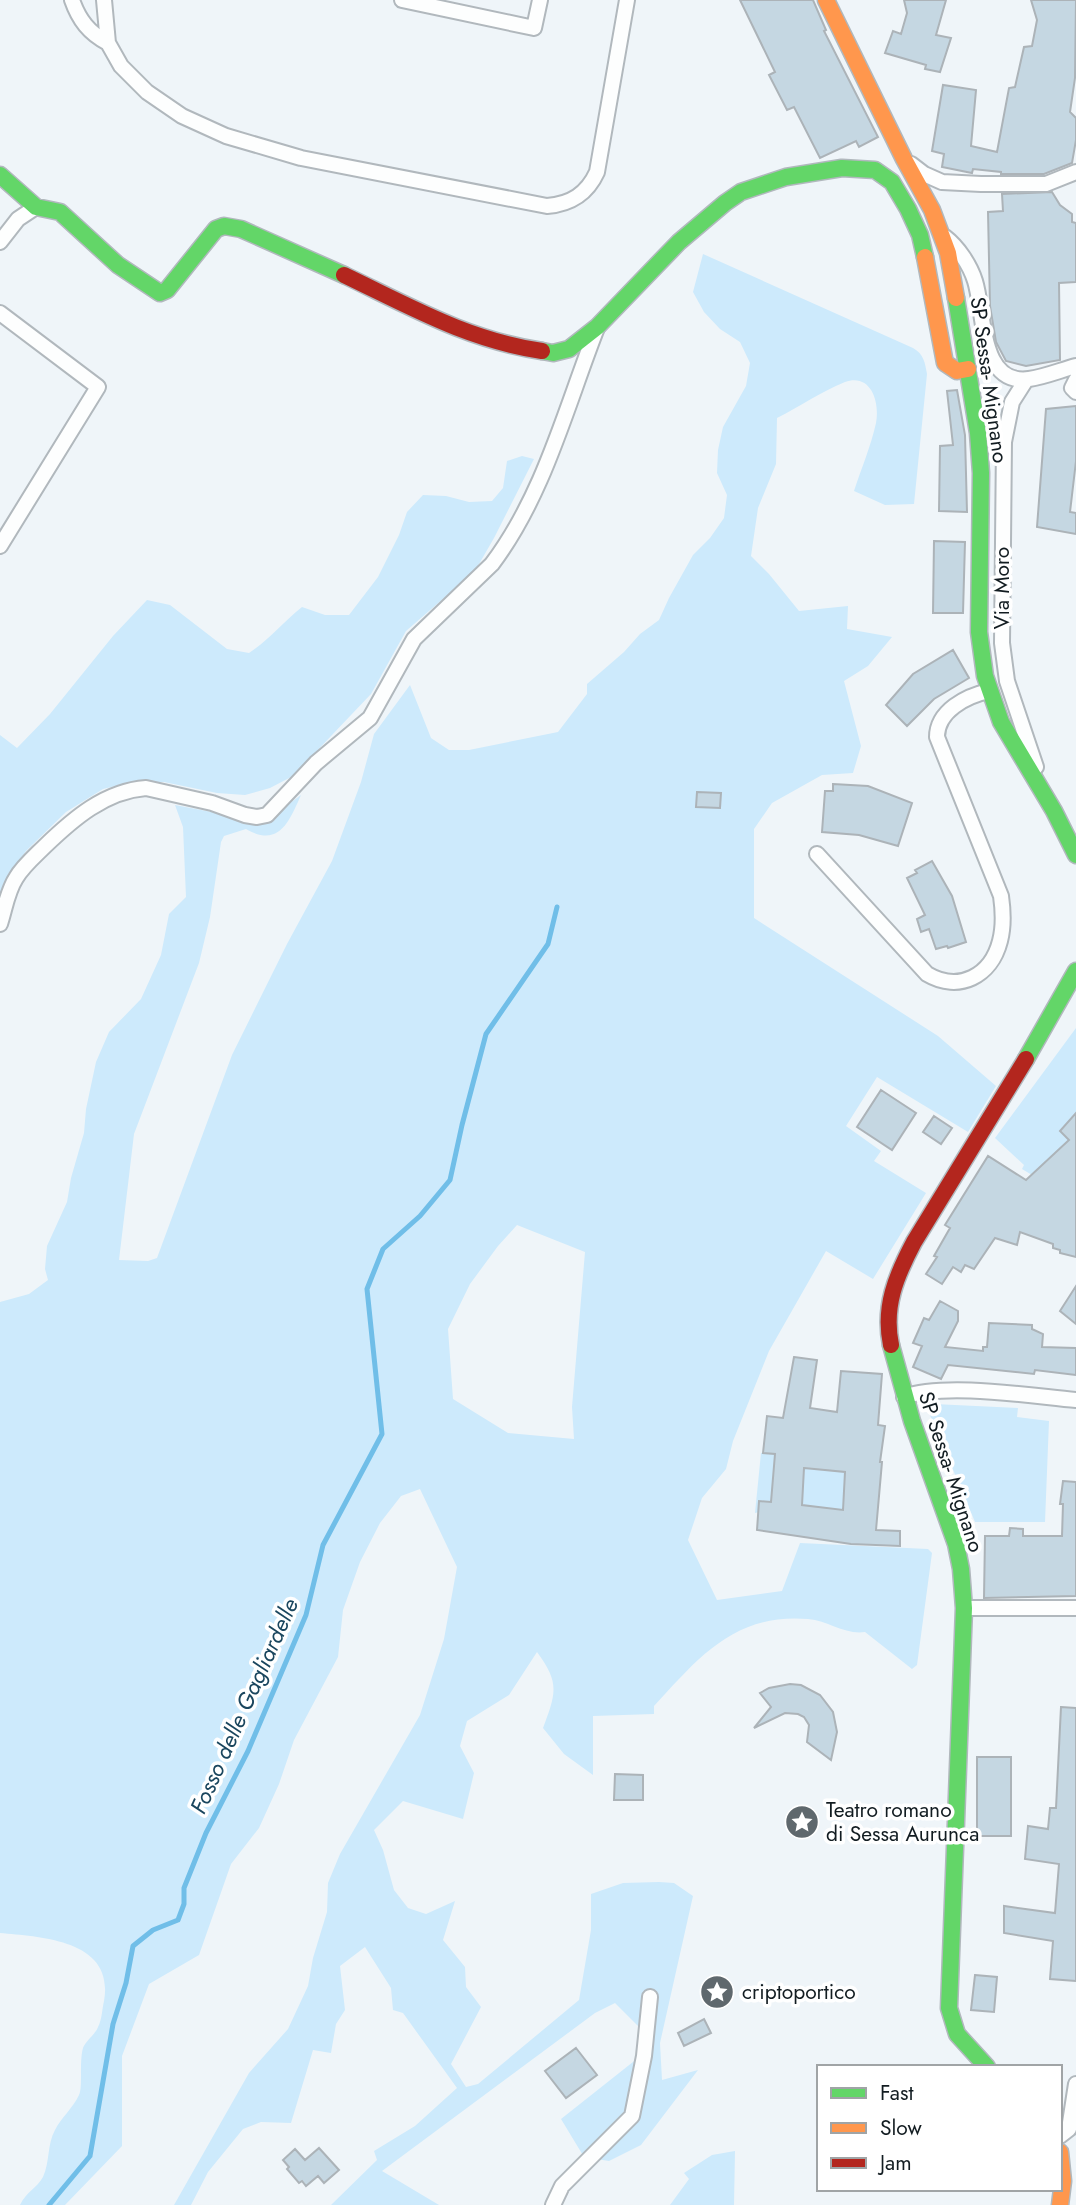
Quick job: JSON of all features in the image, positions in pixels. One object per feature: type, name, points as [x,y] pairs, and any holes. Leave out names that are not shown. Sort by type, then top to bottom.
[{"type":"street","points":[[72,0],[79,18],[94,36],[108,43]]},
{"type":"street","points":[[104,0],[108,43],[121,66],[147,92],[182,116],[226,136],[301,158],[547,206],[560,205],[575,199],[592,184],[597,172],[628,0]]},
{"type":"street","points":[[402,0],[534,28],[540,0]]},
{"type":"street","name":"SP Sessa- Mignano","points":[[826,0],[942,235],[952,272],[980,456],[980,639],[989,691],[1001,722],[1045,795],[1076,855]]},
{"type":"street","points":[[904,159],[924,174],[942,182],[1046,184],[1076,172]]},
{"type":"street","points":[[0,175],[36,207],[47,208],[66,217],[134,279],[153,291],[160,293],[167,290],[209,236],[216,229],[225,226],[241,229],[332,268],[439,321],[482,339],[553,353],[569,349],[597,327],[679,242],[741,192],[786,177],[831,170],[875,170],[892,182],[908,208],[925,251],[945,363],[957,371],[968,369]]},
{"type":"street","points":[[0,242],[18,219],[36,207]]},
{"type":"street","points":[[942,235],[961,253],[975,278],[994,366],[1007,376],[1026,380],[1076,366]]},
{"type":"street","points":[[0,313],[98,387],[0,546]]},
{"type":"street","points":[[0,924],[11,888],[24,867],[68,824],[103,801],[135,789],[146,788],[212,803],[245,815],[267,815],[316,763],[370,718],[414,639],[492,564],[503,550],[560,430],[597,327]]},
{"type":"street","name":"Via Moro","points":[[1026,380],[1012,402],[1004,442],[1002,643],[1010,690],[1045,795]]},
{"type":"street","points":[[1076,380],[1072,384],[1076,392]]},
{"type":"street","points":[[817,854],[927,974],[940,982],[955,983],[970,979],[985,968],[1000,941],[1003,916],[1001,896],[937,737],[937,728],[943,716],[958,704],[989,691]]},
{"type":"street","name":"SP Sessa- Mignano","points":[[986,2065],[967,2049],[953,2028],[949,2008],[964,1608],[961,1569],[956,1544],[904,1397],[888,1329],[888,1310],[894,1283],[914,1242],[1019,1072],[1076,971]]},
{"type":"street","points":[[904,1397],[916,1393],[946,1391],[1076,1400]]},
{"type":"street","points":[[964,1608],[1076,1608]]},
{"type":"street","points":[[553,2205],[562,2186],[632,2116],[644,2056],[650,1997]]},
{"type":"street","points":[[1069,2131],[1076,2084]]},
{"type":"street","points":[[1062,2167],[1062,2189]]},
{"type":"shaded area","points":[[703,254],[917,350],[925,363],[927,374],[914,504],[885,505],[854,491],[877,415],[875,398],[867,385],[854,380],[845,382],[777,418],[776,464],[758,508],[751,556],[799,611],[848,606],[847,629],[892,637],[868,666],[844,681],[861,746],[853,773],[822,775],[772,803],[754,829],[754,918],[938,1036],[996,1086],[968,1132],[877,1077],[846,1126],[881,1151],[874,1161],[926,1193],[873,1279],[826,1251],[769,1351],[733,1441],[726,1469],[702,1498],[688,1540],[717,1600],[782,1591],[800,1543],[928,1549],[932,1553],[917,1665],[912,1669],[865,1632],[851,1632],[808,1619],[782,1619],[759,1623],[739,1631],[703,1655],[654,1706],[654,1714],[593,1716],[593,1775],[564,1754],[543,1728],[554,1688],[549,1672],[537,1652],[509,1695],[467,1721],[460,1746],[474,1773],[463,1819],[403,1801],[374,1830],[383,1850],[394,1890],[408,1908],[426,1914],[455,1901],[443,1940],[465,1967],[466,1987],[481,2007],[451,2064],[466,2087],[478,2084],[579,2000],[591,1930],[591,1894],[623,1883],[659,1882],[674,1883],[693,1896],[660,2043],[662,2080],[698,2070],[641,2145],[609,2161],[584,2157],[561,2119],[638,2058],[641,2029],[615,2003],[595,2013],[382,2171],[439,2205],[331,2205],[377,2160],[374,2151],[415,2126],[457,2088],[403,2013],[393,2010],[391,1988],[365,1947],[340,1966],[345,2010],[336,2024],[331,2053],[313,2050],[291,2123],[261,2122],[243,2129],[208,2172],[191,2205],[174,2205],[249,2073],[288,2029],[308,1986],[313,1958],[327,1912],[328,1883],[340,1854],[420,1715],[444,1639],[457,1567],[420,1489],[401,1496],[380,1523],[360,1562],[343,1610],[338,1657],[294,1740],[279,1784],[259,1828],[231,1864],[199,1955],[149,1984],[122,2056],[122,2146],[65,2205],[20,2205],[43,2177],[52,2135],[79,2095],[83,2048],[97,2030],[100,2021],[104,1981],[98,1965],[87,1954],[72,1946],[54,1940],[0,1933],[0,1302],[29,1294],[48,1280],[45,1269],[47,1246],[67,1202],[84,1133],[96,1062],[109,1032],[141,999],[161,955],[169,914],[186,897],[183,827],[175,805],[264,822],[301,795],[287,823],[275,834],[257,834],[246,829],[224,836],[221,842],[210,917],[199,963],[134,1134],[119,1260],[148,1261],[157,1258],[232,1055],[332,861],[361,782],[374,734],[410,685],[431,738],[449,750],[469,750],[558,732],[587,694],[587,684],[624,652],[640,634],[659,620],[693,555],[710,538],[724,518],[727,495],[717,473],[718,450],[723,427],[746,386],[750,363],[740,342],[720,329],[704,312],[693,292]],"holes":[[[517,1225],[585,1252],[572,1407],[574,1439],[508,1433],[453,1399],[448,1329],[470,1284],[498,1246]]]},
{"type":"shaded area","points":[[522,456],[534,459],[475,571],[406,631],[371,694],[293,776],[270,788],[245,795],[217,793],[164,782],[132,782],[103,789],[66,812],[26,851],[4,882],[0,895],[0,735],[17,748],[50,714],[113,636],[147,600],[170,605],[227,649],[249,653],[302,607],[325,615],[349,615],[378,577],[407,512],[423,495],[446,496],[469,502],[492,501],[503,488],[507,461]]},
{"type":"shaded area","points":[[1076,1028],[1076,1113],[1060,1131],[1069,1140],[1032,1175],[1022,1169],[1024,1165],[995,1138]]},
{"type":"shaded area","points":[[934,1404],[1018,1408],[1017,1417],[1049,1421],[1045,1522],[975,1522],[927,1408]]},
{"type":"shaded area","points":[[775,1451],[771,1502],[760,1501],[759,1512],[755,1513],[761,1453]]},
{"type":"shaded area","points":[[804,1468],[845,1472],[843,1510],[802,1505]]},
{"type":"shaded area","points":[[735,2151],[734,2205],[670,2205],[689,2179],[684,2173],[712,2155]]},
{"type":"building","points":[[740,0],[813,0],[826,30],[824,31],[878,137],[859,147],[856,141],[820,158],[794,107],[787,110],[769,75],[775,72]]},
{"type":"building","points":[[904,0],[946,0],[936,35],[951,38],[940,72],[885,53],[893,31],[901,34],[907,13]]},
{"type":"building","points":[[1031,0],[1076,0],[1075,78],[1070,112],[1076,118],[1076,140],[1072,163],[1044,174],[1001,174],[973,169],[972,173],[942,167],[944,154],[932,151],[943,85],[976,90],[971,146],[997,152],[1009,88],[1015,87],[1024,47],[1032,46],[1037,20]]},
{"type":"building","points":[[1052,192],[1060,205],[1072,214],[1072,222],[1076,223],[1076,282],[1059,283],[1060,360],[1026,366],[1006,361],[996,342],[990,306],[988,212],[1003,211],[1002,194]]},
{"type":"building","points":[[957,390],[965,435],[967,512],[939,511],[940,446],[953,445],[947,391]]},
{"type":"building","points":[[1076,406],[1076,461],[1070,512],[1076,513],[1076,534],[1037,527],[1046,409]]},
{"type":"building","points":[[934,541],[965,542],[963,613],[933,613]]},
{"type":"building","points":[[953,650],[969,678],[934,699],[907,726],[886,705],[913,674]]},
{"type":"building","points":[[833,784],[868,786],[912,803],[898,846],[859,835],[822,832],[825,791],[833,791]]},
{"type":"building","points":[[697,792],[721,793],[720,808],[696,807]]},
{"type":"building","points":[[932,861],[952,896],[966,942],[948,948],[936,949],[929,929],[921,932],[917,919],[925,915],[907,878],[917,873],[915,870]]},
{"type":"building","points":[[881,1090],[916,1113],[892,1150],[857,1127]]},
{"type":"building","points":[[1076,1113],[1076,1257],[1060,1253],[1060,1250],[1053,1248],[1053,1244],[1020,1232],[1017,1245],[995,1238],[974,1269],[965,1265],[961,1272],[953,1267],[942,1284],[926,1274],[950,1228],[945,1225],[988,1156],[1026,1180],[1069,1140],[1060,1131]]},
{"type":"building","points":[[934,1116],[952,1128],[941,1144],[923,1132]]},
{"type":"building","points":[[1076,1286],[1076,1324],[1060,1311]]},
{"type":"building","points":[[940,1301],[958,1311],[958,1321],[945,1347],[983,1351],[983,1347],[987,1347],[989,1323],[1032,1325],[1032,1329],[1043,1334],[1042,1347],[1076,1348],[1076,1375],[1035,1370],[1034,1374],[948,1365],[941,1379],[913,1367],[922,1346],[913,1343],[924,1318],[929,1320]]},
{"type":"building","points":[[794,1357],[817,1360],[810,1408],[837,1412],[841,1371],[882,1374],[878,1425],[885,1426],[876,1530],[900,1531],[900,1546],[851,1544],[757,1530],[759,1501],[771,1502],[775,1454],[763,1453],[767,1416],[783,1418]],"holes":[[[804,1468],[845,1472],[843,1510],[802,1505]]]},
{"type":"building","points":[[1063,1481],[1076,1482],[1076,1596],[984,1598],[985,1536],[1009,1536],[1010,1528],[1023,1529],[1023,1536],[1062,1536],[1063,1504],[1060,1504]]},
{"type":"building","points":[[801,1685],[820,1695],[833,1712],[837,1732],[831,1760],[807,1742],[809,1725],[804,1717],[798,1714],[785,1713],[754,1728],[771,1707],[760,1693],[769,1688]]},
{"type":"building","points":[[1061,1707],[1076,1708],[1076,1981],[1050,1979],[1053,1941],[1004,1933],[1004,1906],[1055,1913],[1059,1864],[1025,1859],[1028,1826],[1048,1829],[1050,1808],[1056,1808]]},
{"type":"building","points":[[977,1757],[1011,1757],[1011,1836],[977,1836]]},
{"type":"building","points":[[615,1774],[643,1775],[643,1800],[614,1800]]},
{"type":"building","points":[[975,1975],[997,1977],[994,2012],[971,2010]]},
{"type":"building","points":[[704,2019],[711,2033],[684,2046],[678,2033]]},
{"type":"building","points":[[576,2048],[597,2075],[566,2098],[545,2071]]},
{"type":"building","points":[[319,2148],[339,2170],[324,2183],[318,2176],[306,2186],[302,2181],[299,2183],[283,2160],[295,2149],[305,2160]]},
{"type":"waterway","name":"Fosso delle Gagliardelle","points":[[49,2205],[90,2156],[113,2024],[126,1983],[133,1946],[153,1930],[178,1920],[184,1904],[184,1888],[206,1833],[248,1751],[306,1615],[323,1545],[382,1434],[367,1289],[383,1249],[420,1216],[450,1180],[486,1034],[548,944],[557,907]]},
{"type":"traffic: fast","points":[[542,351],[553,353],[569,349],[597,327],[679,242],[725,203],[741,192],[786,177],[842,168],[875,170],[892,182],[908,209],[920,235],[925,257]]},
{"type":"traffic: fast","points":[[0,175],[36,207],[60,212],[118,265],[160,293],[167,290],[216,229],[224,226],[241,229],[344,275]]},
{"type":"traffic: fast","points":[[956,298],[978,433],[981,473],[979,632],[985,676],[1001,722],[1054,811],[1076,855]]},
{"type":"traffic: fast","points":[[1026,1059],[1076,971]]},
{"type":"traffic: fast","points":[[891,1345],[912,1421],[956,1544],[961,1569],[964,1608],[949,2008],[957,2034],[985,2065]]},
{"type":"traffic: slow","points":[[826,0],[932,210],[948,253],[956,298]]},
{"type":"traffic: slow","points":[[925,257],[945,363],[957,371],[968,369]]},
{"type":"traffic: slow","points":[[1062,2171],[1062,2189]]},
{"type":"traffic: slow","points":[[1060,2205],[1062,2191]]},
{"type":"traffic: jam","points":[[344,275],[464,331],[542,351]]},
{"type":"traffic: jam","points":[[891,1345],[890,1305],[897,1280],[914,1242],[1026,1059]]},
{"type":"place","name":"Teatro romano di Sessa Aurunca","points":[[802,1822]]},
{"type":"place","name":"criptoportico","points":[[717,1992]]}]
